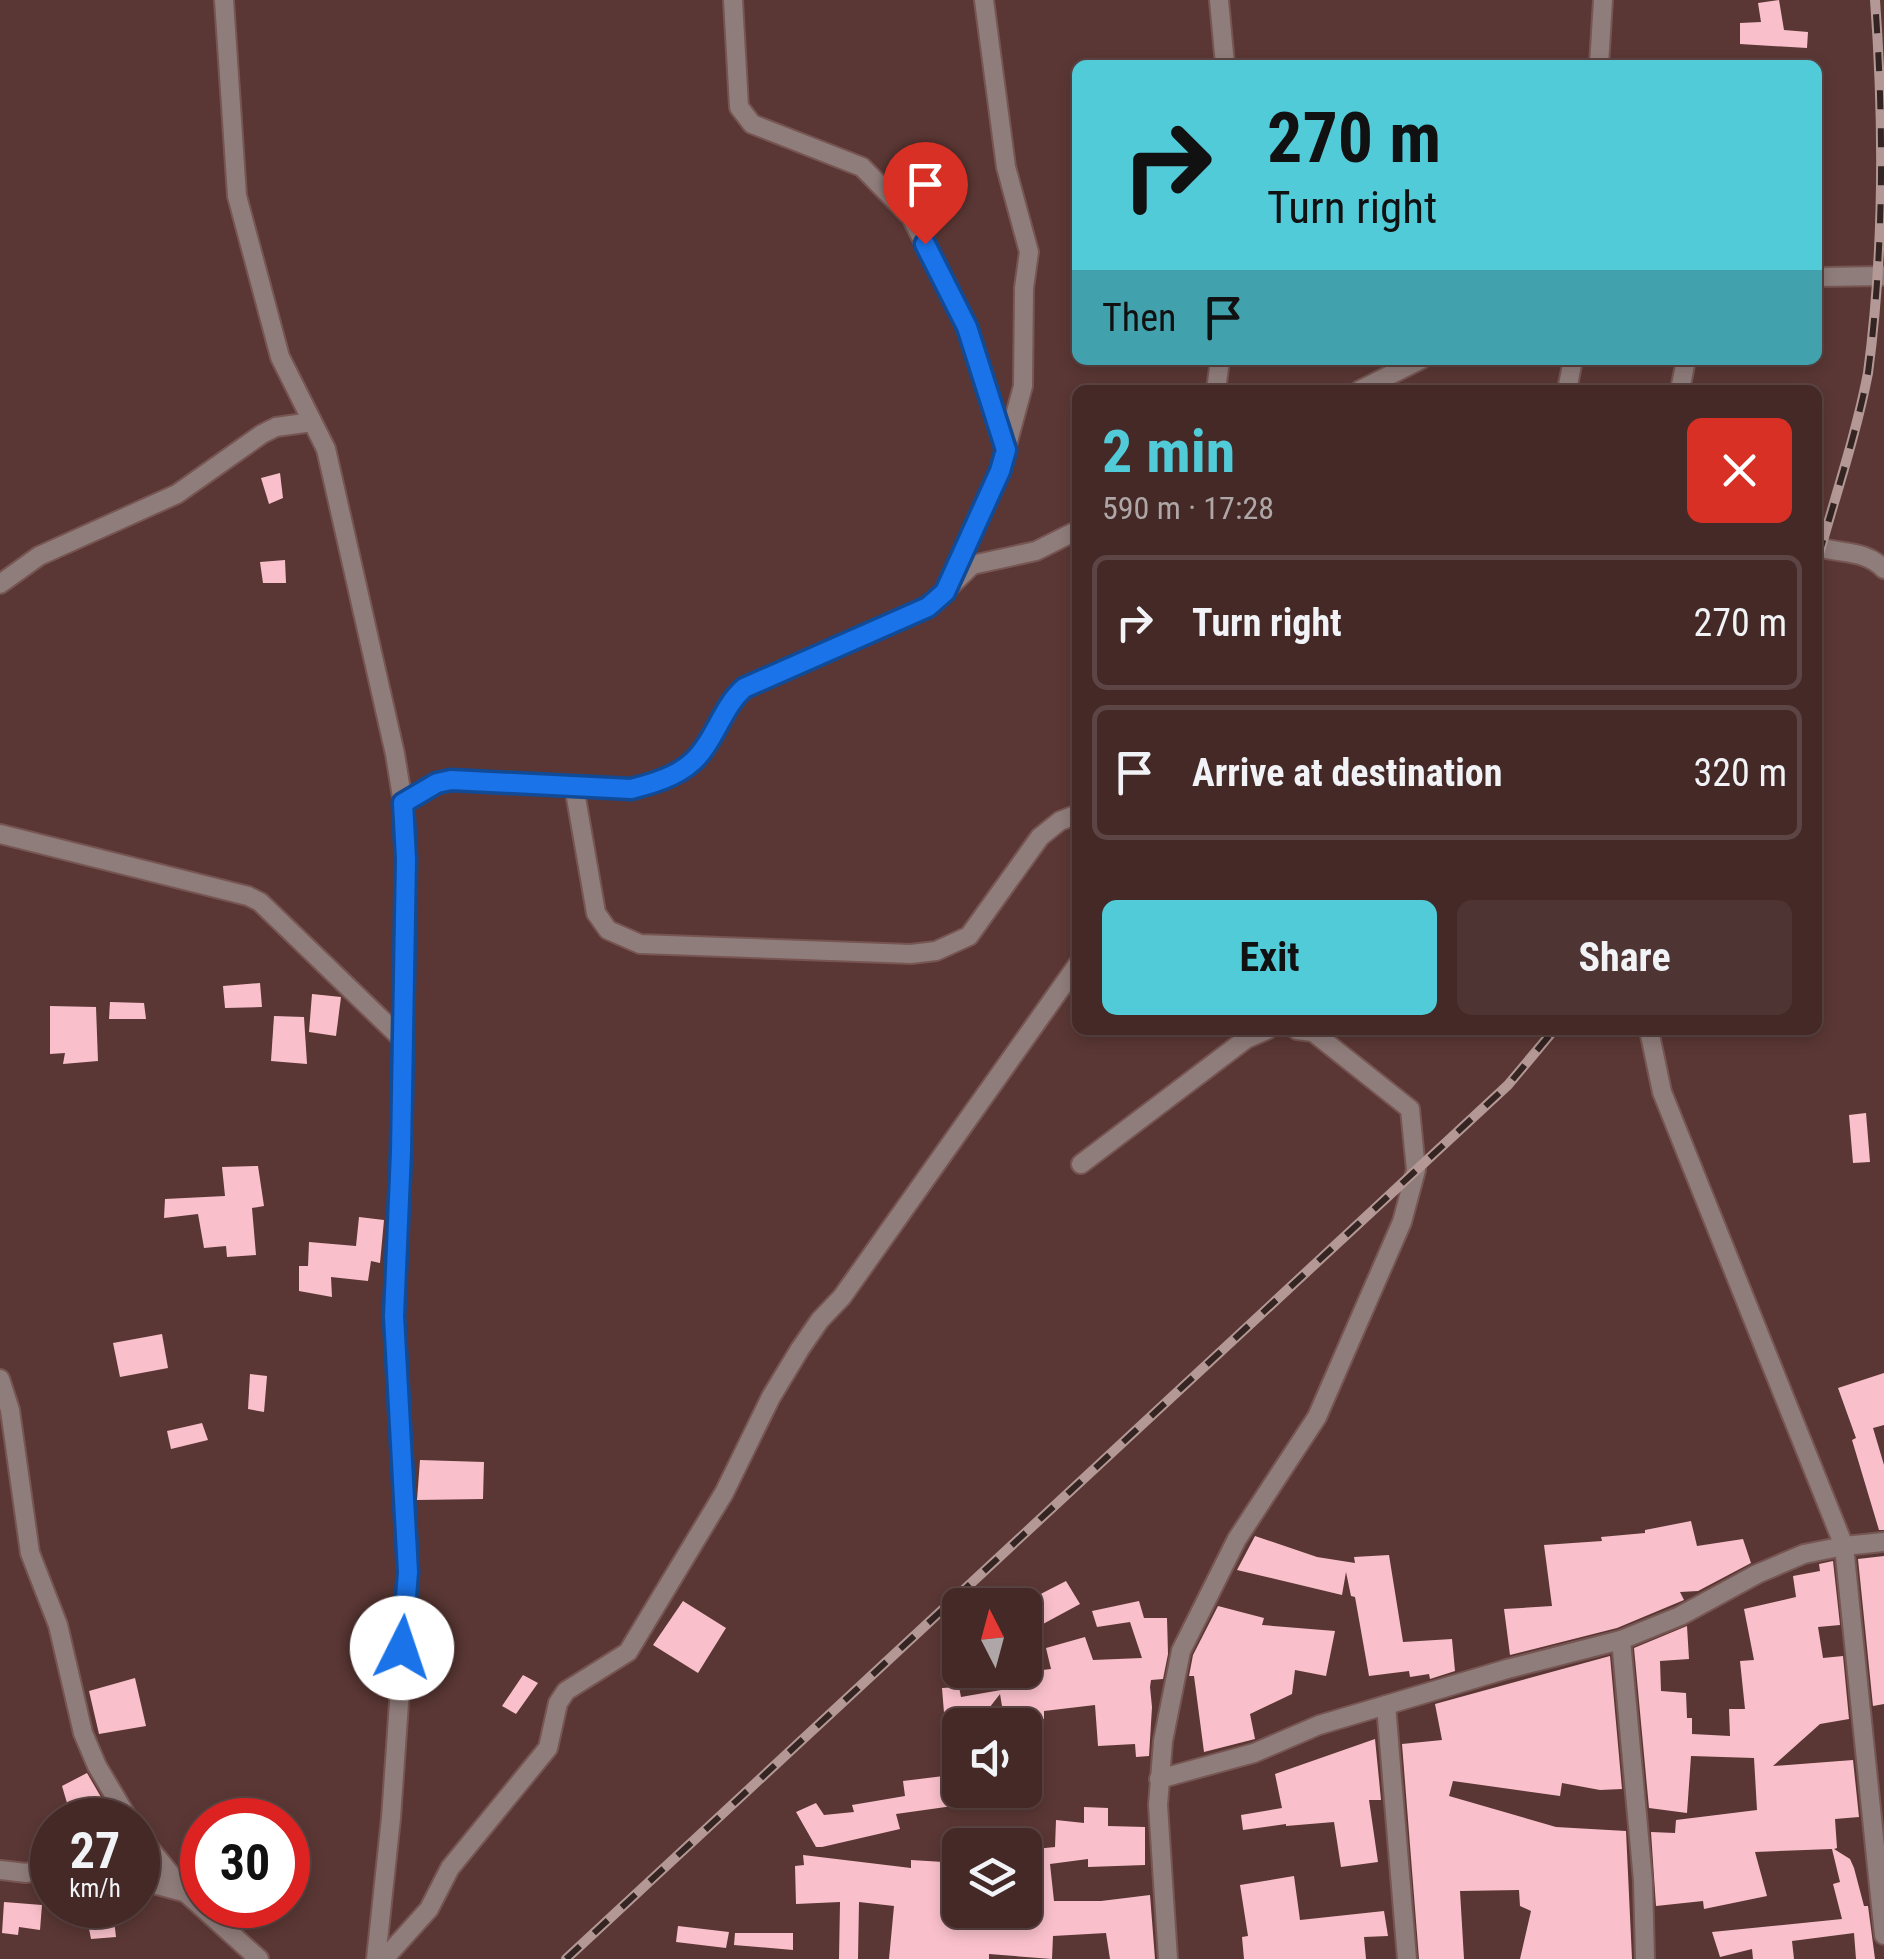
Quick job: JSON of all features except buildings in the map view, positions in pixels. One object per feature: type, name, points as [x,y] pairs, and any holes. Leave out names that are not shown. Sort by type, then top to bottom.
[{"type":"street","points":[[224,0],[237,196],[280,358],[326,449],[403,803],[406,859],[394,1316],[408,1572],[391,1818],[376,1959]]},
{"type":"street","points":[[734,0],[739,107],[752,124],[862,167],[911,217],[967,327],[1006,450]]},
{"type":"street","points":[[945,592],[1000,471],[1022,386],[1024,288],[1030,252],[1006,167],[984,0]]},
{"type":"street","points":[[1219,0],[1224,60]]},
{"type":"street","points":[[1599,60],[1602,0]]},
{"type":"street","points":[[1822,277],[1884,276]]},
{"type":"street","points":[[1370,385],[1410,365]]},
{"type":"street","points":[[0,584],[39,556],[177,494],[262,434],[276,427],[312,422]]},
{"type":"street","points":[[403,803],[437,783],[451,780],[631,789],[657,783],[684,769],[704,751],[732,699],[744,688],[928,607],[972,565],[1036,551],[1072,533]]},
{"type":"street","points":[[1822,548],[1874,558],[1884,569]]},
{"type":"street","points":[[574,786],[596,913],[608,930],[640,944],[911,954],[936,951],[970,936],[1040,837],[1072,816]]},
{"type":"street","points":[[0,834],[260,902],[402,1039]]},
{"type":"street","points":[[384,1959],[429,1909],[450,1868],[548,1748],[558,1703],[566,1692],[628,1652],[724,1493],[800,1349],[842,1297],[1072,972]]},
{"type":"street","points":[[1080,1164],[1255,1035]]},
{"type":"street","points":[[1168,1959],[1159,1779],[1181,1651],[1237,1538],[1317,1417],[1402,1222],[1416,1170],[1410,1109],[1317,1035]]},
{"type":"street","points":[[1650,1035],[1662,1092],[1844,1546],[1884,1934]]},
{"type":"street","points":[[0,1379],[10,1410],[30,1552],[58,1625],[84,1734],[116,1798]]},
{"type":"street","points":[[1159,1779],[1254,1753],[1319,1725],[1386,1704],[1620,1640],[1680,1616],[1757,1574],[1804,1554],[1884,1542]]},
{"type":"street","points":[[1620,1640],[1644,1880],[1645,1959]]},
{"type":"street","points":[[1386,1704],[1407,1959]]},
{"type":"street","points":[[160,1862],[180,1887]]},
{"type":"street","points":[[0,1870],[30,1872]]},
{"type":"street","points":[[224,1928],[259,1959]]},
{"type":"railway","points":[[1822,544],[1863,396],[1873,327],[1881,187],[1875,0]]},
{"type":"railway","points":[[566,1959],[1508,1085],[1550,1035]]},
{"type":"route","points":[[402,1648],[408,1572],[394,1316],[401,1152],[406,859],[403,803],[437,783],[451,780],[631,789],[657,783],[684,769],[704,751],[732,699],[744,688],[928,607],[945,592],[1006,450],[967,327],[925,244]]}]
